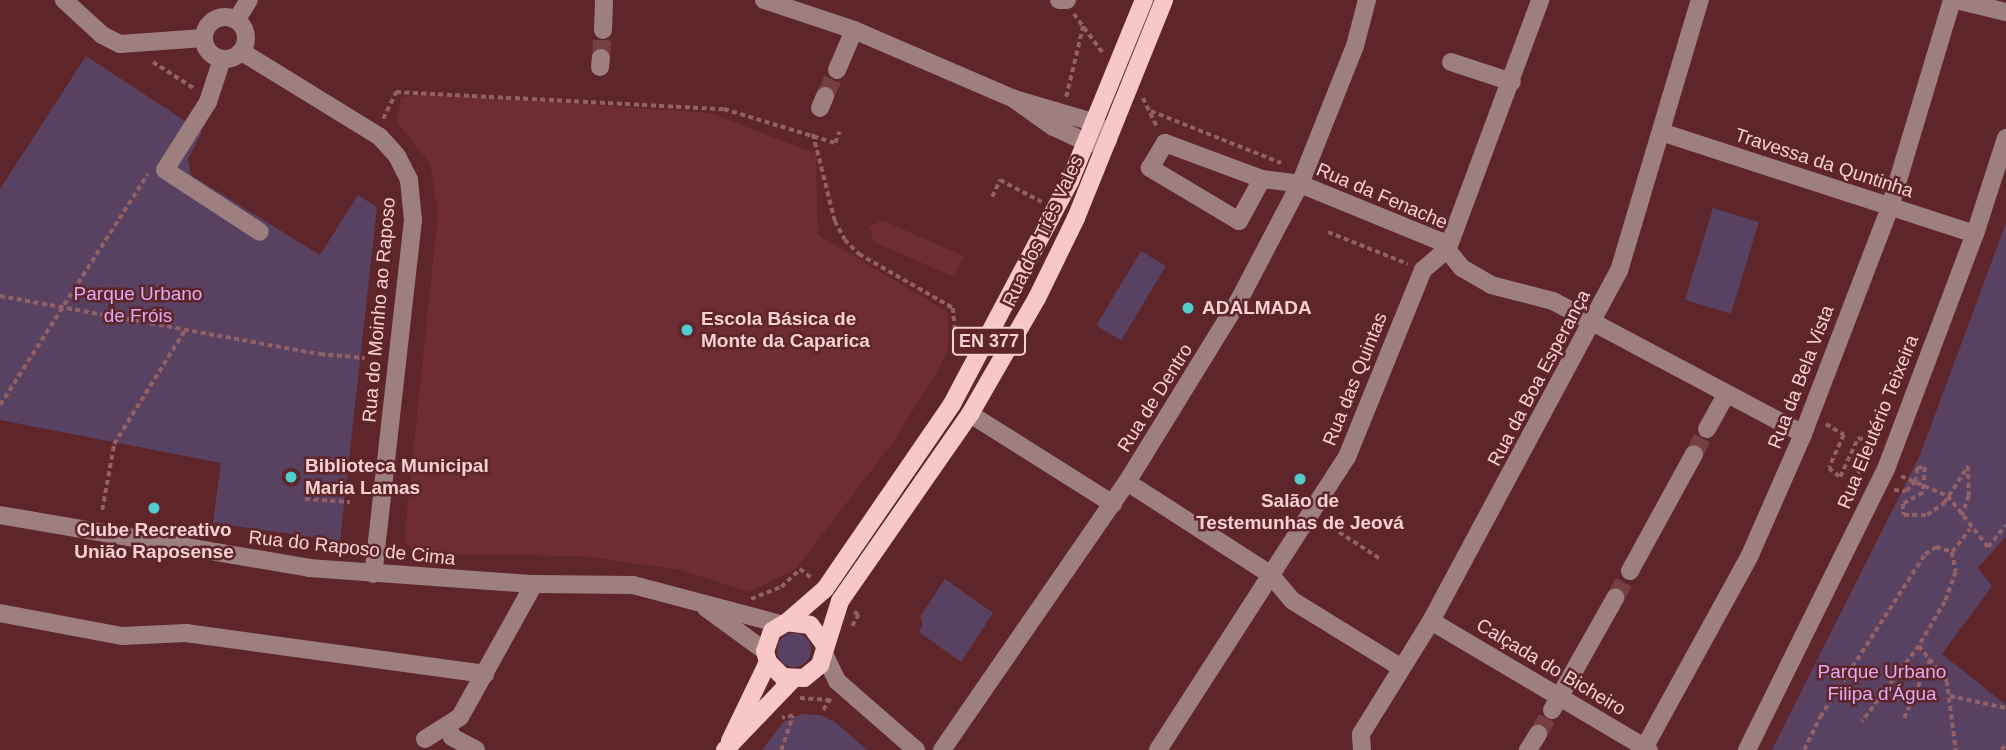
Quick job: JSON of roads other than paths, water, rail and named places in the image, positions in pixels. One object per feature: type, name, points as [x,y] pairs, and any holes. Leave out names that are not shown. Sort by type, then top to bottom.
[{"type":"main road","name":"Rua dos Três Vales","points":[[726,749],[767,656],[772,631],[825,589],[952,404],[1056,209],[1088,143],[1144,0]]},
{"type":"main road","name":"Rua dos Três Vales","points":[[726,749],[798,679],[820,665],[840,601],[970,414],[1037,298],[1108,140],[1164,0]]},
{"type":"main road","points":[[784,623],[810,625],[824,649]]},
{"type":"main road","points":[[767,656],[783,677],[798,679]]},
{"type":"street","points":[[64,0],[102,35],[120,44],[204,38]]},
{"type":"street","points":[[237,19],[249,0]]},
{"type":"street","points":[[603,30],[604,0]]},
{"type":"street","points":[[767,0],[853,30],[1014,99],[1061,109],[1096,123],[1108,140],[1088,143],[1053,127],[1014,99]]},
{"type":"street","points":[[1059,0],[1067,0]]},
{"type":"street","name":"Rua de Dentro","points":[[942,750],[1113,504],[1239,300],[1302,178],[1355,46],[1367,0]]},
{"type":"street","name":"Rua das Quintas","points":[[1158,750],[1347,457],[1423,270],[1448,248],[1513,82],[1539,0]]},
{"type":"street","name":"Rua da Boa Esperança","points":[[1362,750],[1360,734],[1431,621],[1593,323],[1621,265],[1700,0]]},
{"type":"street","points":[[1954,0],[2006,12]]},
{"type":"street","name":"Rua da Bela Vista","points":[[1646,749],[1750,555],[1802,434],[1890,206],[1954,0]]},
{"type":"street","points":[[217,18],[237,19],[246,33],[242,52],[222,59],[210,54],[204,38],[208,24],[217,18]]},
{"type":"street","points":[[837,70],[853,30]]},
{"type":"street","name":"Rua do Moinho ao Raposo","points":[[242,52],[376,134],[404,168],[413,206],[373,574]]},
{"type":"street","points":[[222,59],[208,103],[165,170],[260,232]]},
{"type":"street","points":[[1451,62],[1513,82]]},
{"type":"street","name":"Travessa da Quntinha","points":[[1661,132],[1975,234]]},
{"type":"street","name":"Rua Eleutério Teixeira","points":[[1747,750],[1892,472],[2006,138]]},
{"type":"street","name":"Rua da Fenache","points":[[1262,179],[1239,221],[1150,168],[1165,144],[1262,179],[1302,178],[1440,241],[1462,268],[1491,285],[1547,298],[1802,434]]},
{"type":"street","points":[[1707,429],[1726,395]]},
{"type":"street","points":[[970,414],[1113,504]]},
{"type":"street","points":[[1630,571],[1694,454]]},
{"type":"street","points":[[1127,482],[1270,574],[1293,601],[1400,667]]},
{"type":"street","name":"Rua do Raposo de Cima","points":[[0,514],[267,562],[373,574],[534,584],[633,585],[784,623]]},
{"type":"street","points":[[449,738],[534,584]]},
{"type":"street","points":[[1556,704],[1615,598]]},
{"type":"street","name":"Rua do Raposo de Cima","points":[[700,604],[767,656]]},
{"type":"street","points":[[0,613],[122,636],[186,633],[485,674]]},
{"type":"street","name":"Calçada do Bicheiro","points":[[1431,621],[1556,704],[1646,749]]},
{"type":"street","points":[[824,649],[839,682],[916,750]]},
{"type":"street","points":[[798,679],[839,682]]},
{"type":"street","points":[[1528,750],[1538,734]]},
{"type":"street","points":[[425,739],[449,738],[476,750]]},
{"type":"tunnel","points":[[601,58],[603,30]]},
{"type":"tunnel","points":[[825,96],[837,70]]},
{"type":"tunnel","points":[[1694,454],[1707,429]]},
{"type":"tunnel","points":[[1615,598],[1630,571]]},
{"type":"tunnel","points":[[1538,734],[1552,710]]},
{"type":"place","name":"ADALMADA","points":[[1188,308]]},
{"type":"place","name":"Escola Básica de Monte da Caparica","points":[[687,330]]},
{"type":"place","name":"Biblioteca Municipal Maria Lamas","points":[[291,477]]},
{"type":"place","name":"Salão de Testemunhas de Jeová","points":[[1300,479]]},
{"type":"place","name":"Clube Recreativo União Raposense","points":[[154,508]]},
{"type":"park label","name":"Parque Urbano de Fróis","points":[[138,305]]},
{"type":"park label","name":"Parque Urbano Filipa d'Água","points":[[1882,683]]}]
